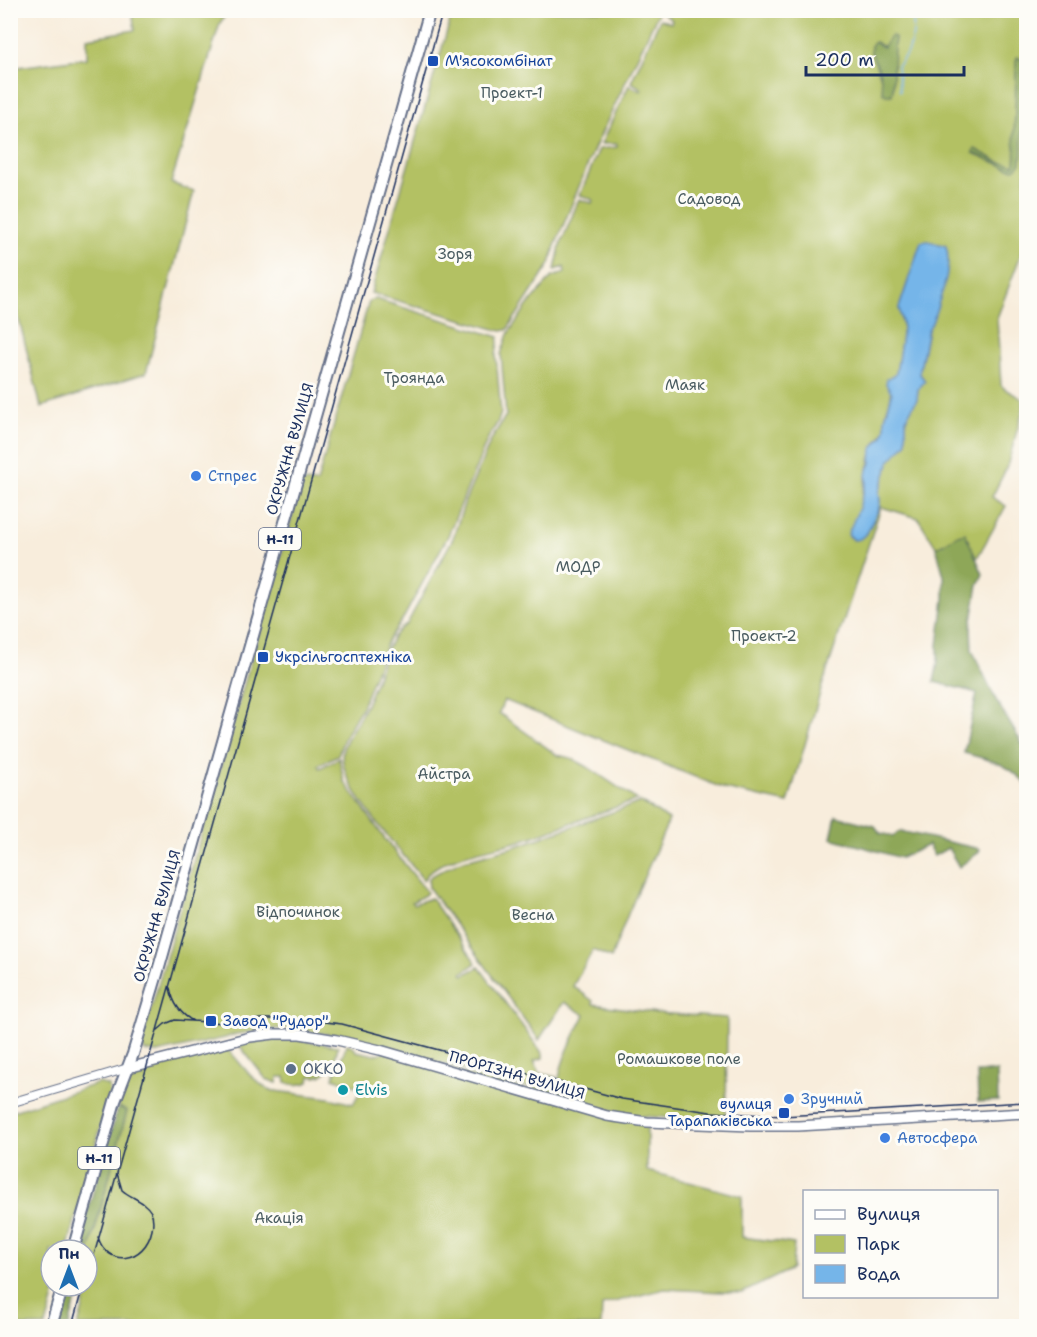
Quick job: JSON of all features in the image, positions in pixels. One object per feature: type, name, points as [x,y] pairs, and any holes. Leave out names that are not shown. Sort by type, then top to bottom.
[{"type":"main road","name":"ОКРУЖНА ВУЛИЦЯ","points":[[128,1068],[160,964],[430,10]]},
{"type":"main road","name":"ПРОРІЗНА ВУЛИЦЯ","points":[[128,1068],[240,1039],[262,1035],[293,1034],[337,1040],[380,1050],[607,1116],[647,1122],[798,1126],[1026,1113]]},
{"type":"main road","name":"Н-11","points":[[76,1238],[115,1101],[128,1068]]},
{"type":"main road","points":[[51,1326],[59,1298]]},
{"type":"street","name":"ПРОРІЗНА ВУЛИЦЯ","points":[[10,1103],[128,1068]]},
{"type":"green space","points":[[453,10],[659,11],[595,147],[550,264],[507,330],[501,331],[371,293]]},
{"type":"green space","points":[[1023,10],[1023,13],[1026,13],[1026,241],[997,318],[1001,385],[1023,400],[1023,409],[1007,467],[992,497],[1006,506],[977,558],[967,543],[951,540],[936,547],[918,518],[881,507],[822,686],[788,803],[725,789],[504,700],[499,713],[557,755],[571,758],[586,766],[637,800],[520,841],[453,859],[430,871],[423,880],[359,798],[343,763],[343,749],[367,703],[390,642],[400,628],[407,624],[453,538],[465,501],[491,440],[506,415],[501,354],[508,334],[527,306],[552,277],[565,273],[564,267],[555,270],[560,246],[579,199],[592,203],[593,200],[580,195],[599,149],[617,147],[617,144],[601,144],[629,85],[641,91],[642,89],[631,82],[660,19],[671,23],[672,20],[663,13],[664,11]],"holes":[[[891,36],[895,39],[893,89],[882,81],[871,46],[875,42],[883,47]],[[921,242],[945,245],[941,293],[928,330],[920,370],[925,381],[918,389],[917,399],[906,419],[906,443],[890,461],[879,492],[878,510],[867,533],[854,540],[849,536],[859,510],[874,447],[884,430],[891,397],[891,381],[896,374],[903,328],[899,308]]]},
{"type":"green space","points":[[132,11],[228,11],[220,23],[171,183],[194,191],[146,373],[41,407],[11,288],[11,68],[87,58],[87,38],[135,30]]},
{"type":"green space","points":[[891,36],[895,37],[893,89],[892,95],[886,95],[883,93],[880,72],[871,53],[871,46],[875,42],[883,47]]},
{"type":"green space","points":[[1017,57],[1022,60],[1023,67],[1022,153],[1021,163],[1015,169],[973,153],[973,151],[975,149],[999,162],[1014,165],[1016,159],[1014,137]]},
{"type":"green space","points":[[376,299],[499,337],[496,355],[501,413],[488,438],[448,536],[404,617],[388,640],[362,707],[345,736],[338,755],[318,765],[320,768],[339,758],[344,781],[385,839],[427,892],[412,902],[414,904],[431,898],[476,963],[462,973],[463,975],[479,967],[543,1054],[543,1058],[534,1061],[539,1073],[556,1077],[554,1089],[549,1093],[340,1036],[285,1028],[236,1034],[157,1053],[145,1051],[142,1048],[142,1041],[302,482],[317,483],[369,301]]},
{"type":"green space","points":[[965,533],[983,574],[978,585],[971,627],[972,650],[996,700],[1026,750],[1026,784],[1005,767],[964,753],[977,693],[934,682],[944,599],[944,576],[936,547]]},
{"type":"green space","name":"Весна","points":[[641,802],[669,820],[611,958],[593,950],[573,986],[593,1001],[593,1004],[657,1013],[727,1018],[726,1121],[640,1116],[561,1097],[559,1078],[562,1067],[570,1044],[585,1015],[564,1002],[539,1040],[429,888],[428,879],[431,876],[458,862],[517,846]]},
{"type":"green space","points":[[836,816],[875,826],[880,833],[893,836],[900,831],[980,849],[959,867],[948,848],[934,856],[928,845],[901,858],[831,838]]},
{"type":"green space","points":[[265,1040],[299,1040],[338,1046],[334,1064],[321,1076],[310,1076],[309,1082],[294,1085],[286,1082],[285,1077],[278,1077],[277,1083],[266,1079],[239,1045]]},
{"type":"green space","name":"Акація","points":[[347,1044],[353,1046],[356,1051],[375,1055],[384,1052],[647,1122],[647,1171],[742,1196],[742,1237],[794,1244],[792,1269],[742,1293],[664,1289],[602,1305],[601,1326],[78,1326],[86,1298],[99,1298],[99,1238],[93,1238],[127,1111],[118,1107],[125,1085],[132,1077],[157,1065],[227,1048],[250,1075],[268,1090],[329,1098],[353,1104],[362,1088],[333,1078]]},
{"type":"green space","points":[[977,1072],[997,1072],[998,1101],[978,1102]]},
{"type":"green space","points":[[99,1083],[109,1086],[110,1093],[70,1238],[39,1238],[39,1298],[54,1298],[46,1326],[11,1326],[10,1112]]},
{"type":"green space","points":[[118,1107],[127,1111],[93,1238],[80,1238]]},
{"type":"green space","points":[[62,1298],[77,1298],[69,1326],[54,1326]]},
{"type":"water","points":[[928,241],[946,246],[948,264],[942,293],[927,333],[920,370],[925,381],[918,389],[917,399],[906,419],[906,443],[890,461],[879,492],[878,510],[867,533],[860,539],[854,540],[848,534],[867,480],[866,474],[871,463],[872,449],[883,436],[885,428],[892,393],[886,384],[887,379],[896,374],[903,328],[899,308],[921,242]]},
{"type":"waterway","points":[[900,91],[897,66],[906,54],[913,31],[912,16],[908,10]]},
{"type":"tram line","points":[[99,1238],[443,10]]},
{"type":"tram line","points":[[170,988],[178,1008],[193,1021]]},
{"type":"tram line","points":[[158,1030],[175,1020],[225,1023],[262,1019],[300,1019],[342,1024],[622,1099],[710,1112],[783,1116],[1026,1102]]},
{"type":"tram line","points":[[98,1237],[109,1254],[126,1258],[142,1249],[152,1230],[151,1212],[145,1205],[122,1190],[117,1173]]},
{"type":"tram line","points":[[72,1326],[80,1298]]},
{"type":"place","name":"М'ясокомбінат","points":[[433,61]]},
{"type":"place","name":"Стпрес","points":[[196,476]]},
{"type":"place","name":"Укрсільгосптехніка","points":[[263,657]]},
{"type":"place","name":"Завод \"Рудор\"","points":[[211,1021]]},
{"type":"place","name":"ОККО","points":[[291,1069]]},
{"type":"place","name":"Elvis","points":[[343,1090]]},
{"type":"place","name":"Зручний","points":[[789,1099]]},
{"type":"place","name":"вулиця Тарапаківська","points":[[784,1113]]},
{"type":"place","name":"Автосфера","points":[[885,1138]]},
{"type":"park label","name":"Проект-1","points":[[512,93]]},
{"type":"park label","name":"Садовод","points":[[709,199]]},
{"type":"park label","name":"Зоря","points":[[455,254]]},
{"type":"park label","name":"Троянда","points":[[414,378]]},
{"type":"park label","name":"Маяк","points":[[685,385]]},
{"type":"park label","name":"МОДР","points":[[578,567]]},
{"type":"park label","name":"Проект-2","points":[[764,636]]},
{"type":"park label","name":"Айстра","points":[[444,774]]},
{"type":"park label","name":"Відпочинок","points":[[298,912]]},
{"type":"park label","name":"Ромашкове поле","points":[[679,1059]]}]
